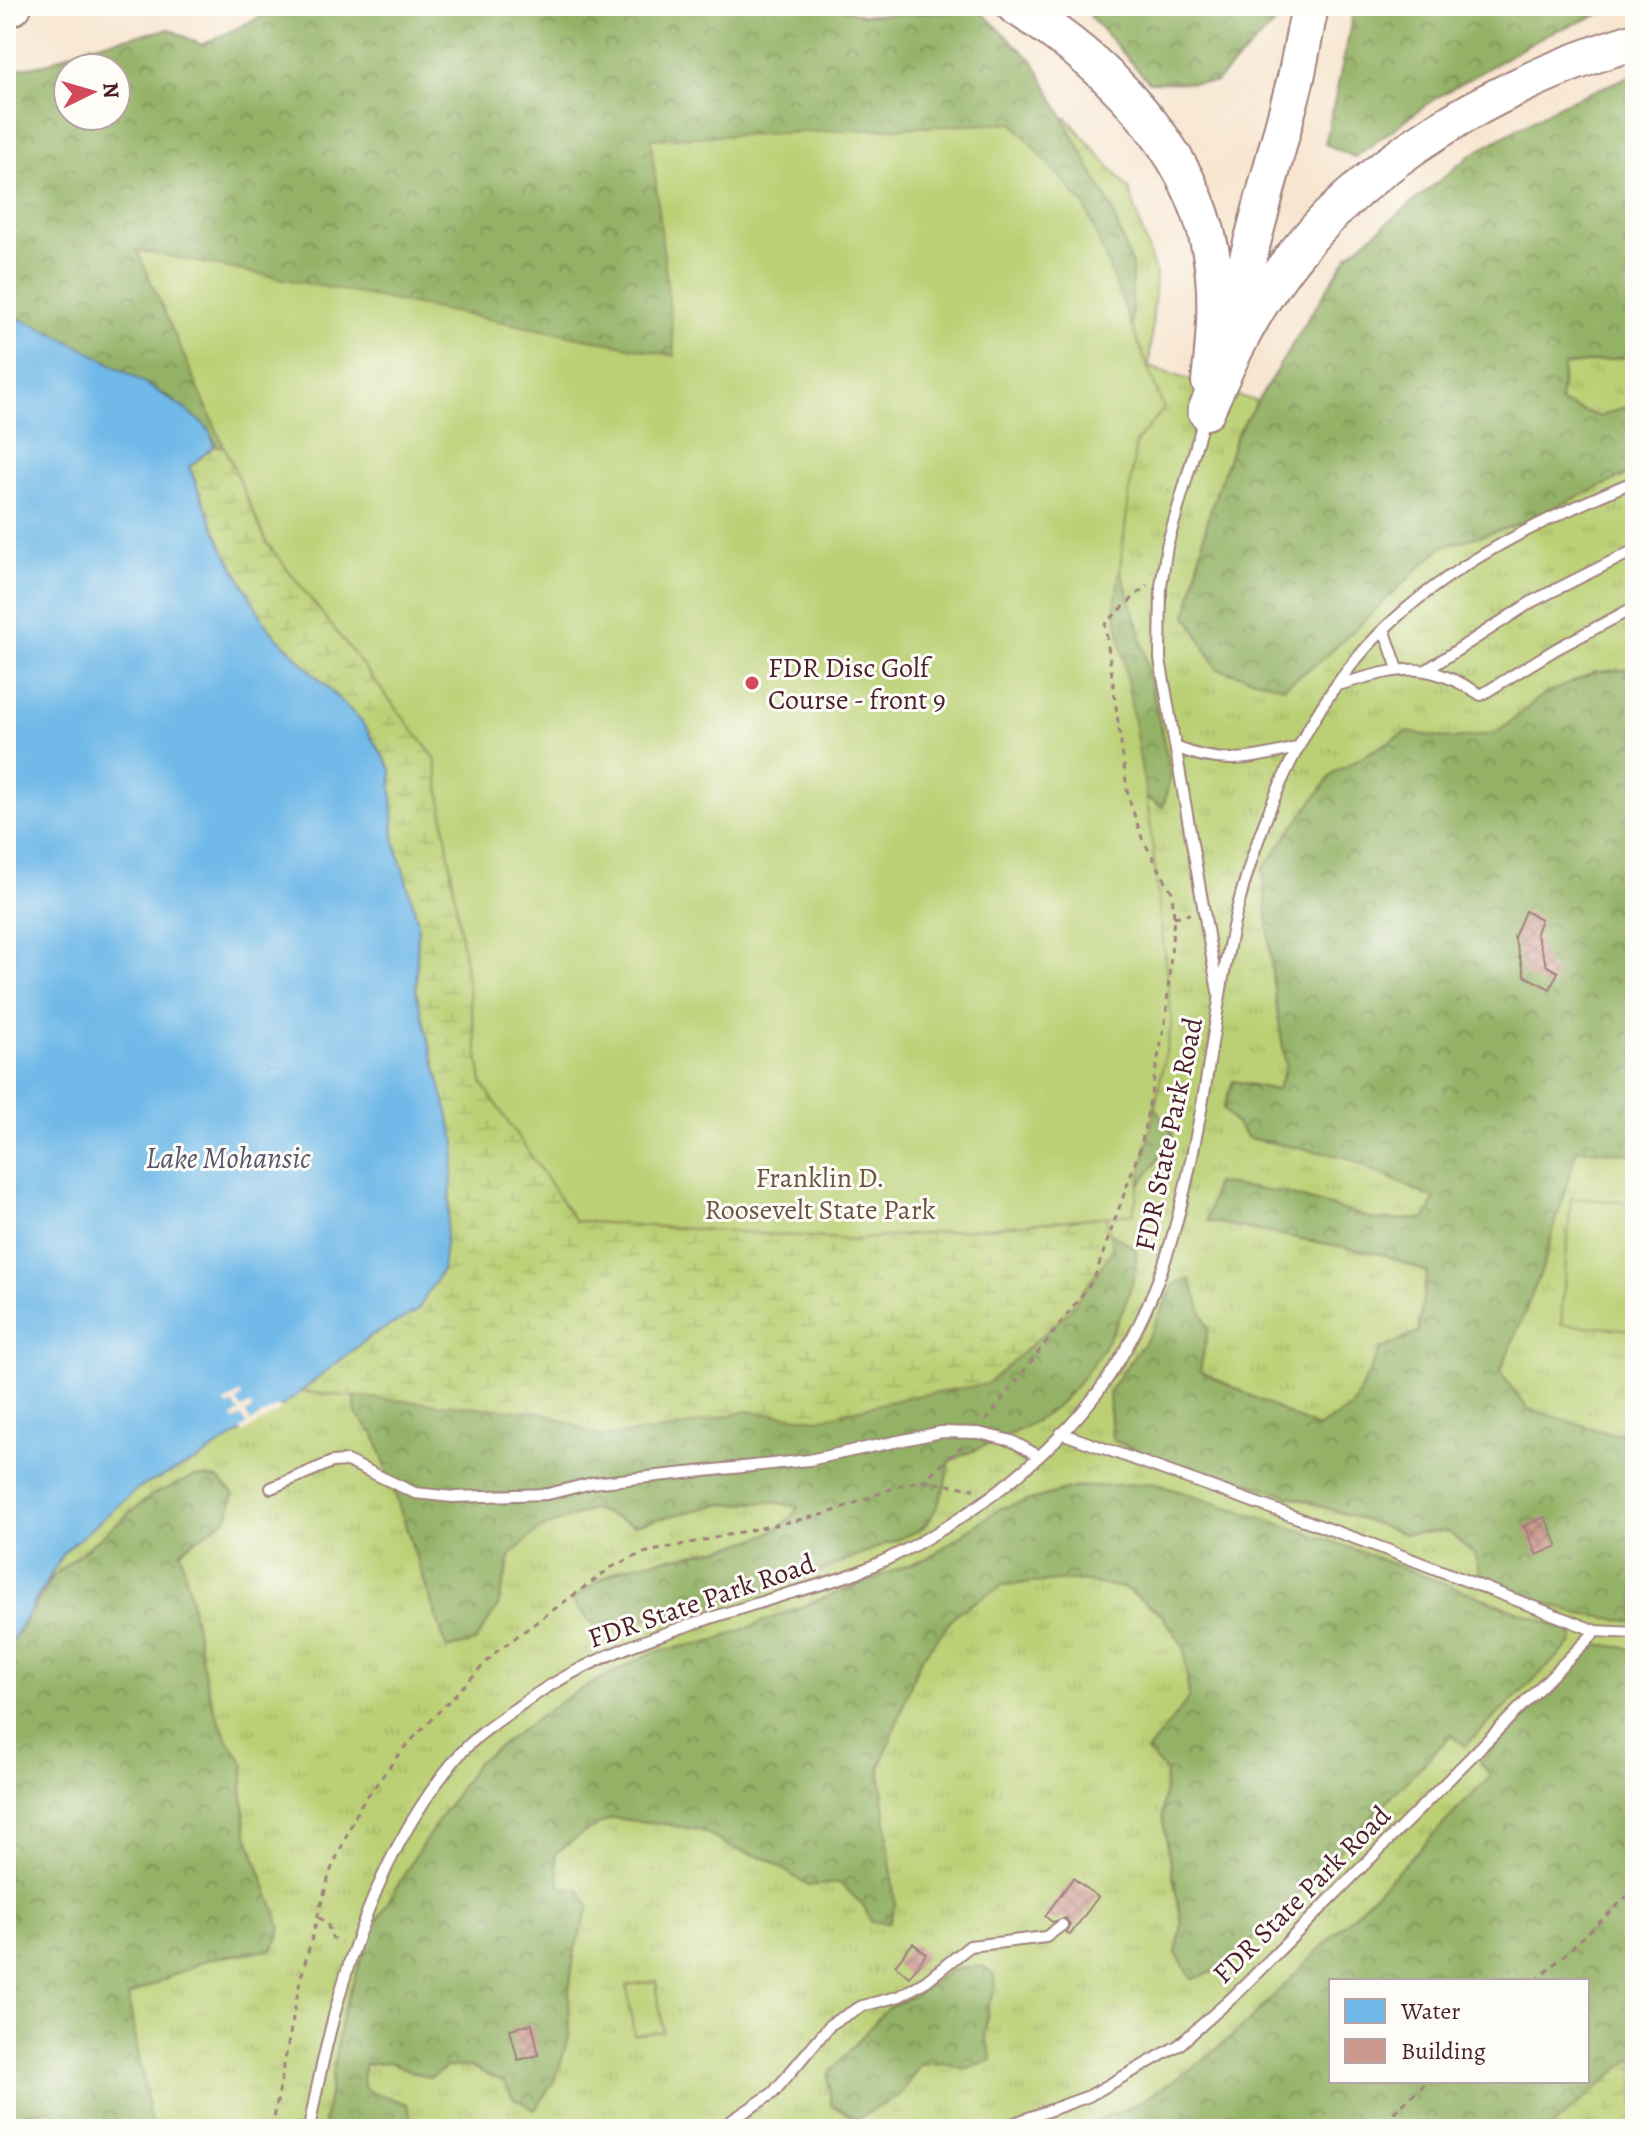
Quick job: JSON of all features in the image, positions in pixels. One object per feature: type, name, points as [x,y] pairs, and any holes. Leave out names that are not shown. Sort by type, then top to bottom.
[{"type":"highway","points":[[6,9],[13,6]]},
{"type":"highway","points":[[1015,6],[1079,53],[1122,93],[1158,135],[1187,180],[1205,227],[1214,273],[1212,360],[1206,411]]},
{"type":"highway","points":[[1206,411],[1290,103],[1310,6]]},
{"type":"highway","points":[[1206,411],[1241,336],[1276,279],[1318,229],[1366,183],[1482,106],[1554,71],[1635,41]]},
{"type":"lane","name":"FDR State Park Road","points":[[1206,411],[1177,504],[1164,569],[1160,659],[1169,725],[1178,748],[1220,1006]]},
{"type":"lane","name":"FDR State Park Road","points":[[309,2129],[353,1947],[373,1896],[424,1801],[456,1758],[484,1731],[529,1698],[583,1666],[631,1643],[859,1572],[910,1548],[993,1492],[1039,1456],[1097,1393],[1139,1329],[1163,1273],[1182,1210],[1238,907],[1261,838],[1299,747],[1337,685],[1384,629],[1416,602],[1488,553],[1537,525],[1635,481]]},
{"type":"lane","points":[[1428,669],[1533,601],[1635,550]]},
{"type":"lane","points":[[1337,685],[1398,669],[1428,669],[1481,695],[1556,649],[1635,607]]},
{"type":"lane","points":[[1384,629],[1398,669]]},
{"type":"lane","points":[[1178,748],[1200,757],[1235,761],[1299,747]]},
{"type":"lane","points":[[271,1488],[332,1462],[347,1461],[415,1493],[453,1497],[548,1494],[592,1483],[809,1460],[941,1432],[977,1433],[1012,1441],[1039,1456]]},
{"type":"lane","points":[[1061,1433],[1382,1548],[1596,1631],[1635,1633]]},
{"type":"lane","name":"FDR State Park Road","points":[[998,2129],[1089,2096],[1179,2045],[1233,1997],[1596,1631]]},
{"type":"lane","points":[[719,2129],[773,2093],[831,2024],[862,2006],[900,1996],[926,1981],[970,1946],[1046,1937],[1062,1925]]},
{"type":"path","points":[[923,1481],[977,1433],[1094,1279],[1141,1146],[1166,1017],[1174,917],[1172,892],[1142,838],[1128,796],[1105,624],[1164,569]]},
{"type":"path","points":[[272,2129],[300,1981],[330,1872],[360,1806],[382,1773],[497,1651],[612,1567],[643,1553],[826,1514],[904,1484],[923,1481],[993,1492]]},
{"type":"path","points":[[1538,1979],[1635,1889]]},
{"type":"path","points":[[318,1917],[327,1923],[332,1938],[353,1947]]},
{"type":"path","points":[[1376,2129],[1426,2083]]},
{"type":"green space","name":"FDR Disc Golf Course - front 9","points":[[284,6],[835,6],[862,15],[980,11],[1034,62],[1110,205],[1132,266],[1132,327],[1120,568],[1138,625],[1171,775],[1163,807],[1123,785],[1155,1107],[1173,1134],[1140,1184],[1095,1225],[1136,1248],[1130,1291],[1108,1340],[1093,1363],[1061,1402],[1045,1415],[950,1461],[936,1509],[923,1527],[911,1534],[739,1599],[667,1615],[592,1624],[571,1600],[612,1573],[639,1564],[743,1543],[785,1523],[798,1507],[772,1502],[716,1505],[634,1525],[593,1509],[540,1529],[511,1554],[498,1606],[475,1642],[447,1649],[375,1435],[356,1414],[354,1396],[498,1189],[210,431],[169,397],[93,355],[6,315],[6,71],[52,61],[52,132],[132,132],[132,52],[73,52],[90,45],[170,29],[201,45]]},
{"type":"green space","points":[[1094,6],[1273,6],[1274,24],[1215,83],[1149,82],[1090,16]]},
{"type":"green space","points":[[1355,6],[1622,6],[1547,34],[1433,100],[1355,157],[1325,144]]},
{"type":"green space","points":[[1635,74],[1635,356],[1564,366],[1560,402],[1599,417],[1635,403],[1635,471],[1516,525],[1442,547],[1324,658],[1284,687],[1217,669],[1187,615],[1209,514],[1237,434],[1348,255],[1472,154],[1562,104]]},
{"type":"green space","name":"Franklin D. Roosevelt State Park","points":[[985,79],[1068,119],[1129,189],[1156,275],[1149,367],[1265,404],[1309,316],[1376,243],[1635,96],[1635,2129],[6,2129],[6,209]]},
{"type":"green space","name":"FDR Disc Golf Course - front 9","points":[[1013,123],[1085,206],[1164,409],[1136,442],[1115,607],[1149,814],[1172,1022],[1133,1214],[854,1240],[575,1221],[482,1083],[435,758],[267,543],[137,250],[675,356],[651,139]]},
{"type":"green space","points":[[214,446],[262,449],[1100,1189],[1113,1250],[1066,1314],[987,1384],[909,1397],[818,1419],[746,1411],[672,1429],[601,1437],[544,1413],[301,1392],[369,1337],[418,1310],[430,1054],[416,992],[418,922],[394,838],[391,769],[313,675],[268,628],[222,546],[189,467]]},
{"type":"green space","points":[[1635,669],[1635,1154],[1577,1149],[1542,1270],[1500,1372],[1528,1409],[1612,1434],[1635,1432],[1635,1622],[1575,1613],[1483,1582],[1474,1553],[1447,1531],[1405,1534],[1263,1487],[1157,1461],[1112,1439],[1109,1391],[1148,1337],[1175,1283],[1190,1279],[1208,1329],[1200,1371],[1317,1428],[1352,1407],[1380,1350],[1418,1332],[1427,1272],[1385,1255],[1207,1221],[1215,1183],[1289,1194],[1377,1220],[1425,1219],[1435,1199],[1345,1157],[1248,1138],[1223,1109],[1233,1081],[1277,1090],[1286,1067],[1273,983],[1263,869],[1333,773],[1406,732],[1454,739],[1497,733],[1541,696],[1595,672]]},
{"type":"green space","points":[[1571,1198],[1635,1203],[1635,1330],[1561,1324]]},
{"type":"green space","points":[[195,1476],[218,1479],[234,1494],[227,1518],[180,1551],[202,1662],[217,1717],[229,1742],[245,1764],[242,1789],[247,1834],[281,1928],[274,1949],[208,1959],[128,1996],[152,2129],[72,2129],[48,2109],[15,2118],[10,2129],[6,2129],[6,1651],[53,1576],[150,1496]]},
{"type":"green space","points":[[1153,1483],[1329,1540],[1572,1632],[1573,1642],[1465,1746],[1452,1734],[1226,1968],[1192,1979],[1176,1953],[1182,1924],[1162,1816],[1166,1772],[1147,1752],[1189,1698],[1184,1647],[1161,1614],[1125,1588],[1072,1580],[1003,1585],[957,1613],[920,1660],[880,1768],[895,1905],[889,1923],[871,1922],[864,1906],[840,1883],[808,1886],[770,1860],[732,1848],[701,1830],[612,1818],[581,1834],[555,1854],[561,1887],[581,1891],[589,1907],[575,1949],[569,1991],[570,2034],[555,2079],[535,2110],[513,2097],[503,2081],[471,2067],[447,2067],[430,2078],[389,2062],[365,2064],[362,2075],[365,2089],[407,2104],[414,2129],[323,2129],[342,2015],[371,1931],[415,1856],[477,1762],[570,1695],[653,1652],[714,1641],[929,1557],[1001,1508],[1077,1487]]},
{"type":"green space","points":[[1596,1644],[1635,1649],[1635,2056],[1628,2064],[1549,2129],[1078,2129],[1139,2103],[1193,2068],[1241,2029],[1491,1776],[1480,1762]]},
{"type":"green space","points":[[982,1966],[993,1974],[996,1986],[988,2007],[985,2034],[992,2060],[965,2069],[945,2063],[920,2065],[900,2095],[857,2119],[831,2105],[828,2075],[888,2007],[916,1995],[950,1970]]},
{"type":"green space","points":[[656,1981],[663,2031],[634,2035],[627,1985]]},
{"type":"green space","points":[[1635,2056],[1635,2129],[1549,2129]]},
{"type":"water","name":"Lake Mohansic","points":[[6,315],[49,332],[112,364],[172,401],[209,431],[214,446],[189,467],[222,546],[268,628],[362,722],[391,769],[394,838],[418,922],[416,992],[456,1143],[442,1270],[417,1311],[369,1337],[289,1401],[196,1461],[138,1488],[64,1552],[6,1651]]},
{"type":"pier","points":[[240,1393],[242,1397],[237,1401],[242,1409],[249,1405],[253,1409],[246,1414],[251,1422],[278,1406],[281,1410],[243,1434],[241,1430],[247,1425],[242,1417],[234,1421],[232,1417],[239,1412],[233,1404],[228,1407],[225,1403]]},
{"type":"building","points":[[1525,911],[1541,919],[1536,933],[1547,966],[1558,972],[1550,989],[1525,976],[1514,937]]},
{"type":"building","points":[[1545,1517],[1558,1546],[1537,1555],[1524,1526]]},
{"type":"building","points":[[1073,1878],[1098,1897],[1070,1935],[1066,1932],[1070,1925],[1066,1918],[1052,1922],[1045,1916]]},
{"type":"building","points":[[913,1943],[926,1954],[909,1977],[895,1965]]},
{"type":"building","points":[[532,2024],[539,2055],[518,2060],[510,2029]]},
{"type":"place","name":"FDR Disc Golf Course - front 9","points":[[752,683]]}]
